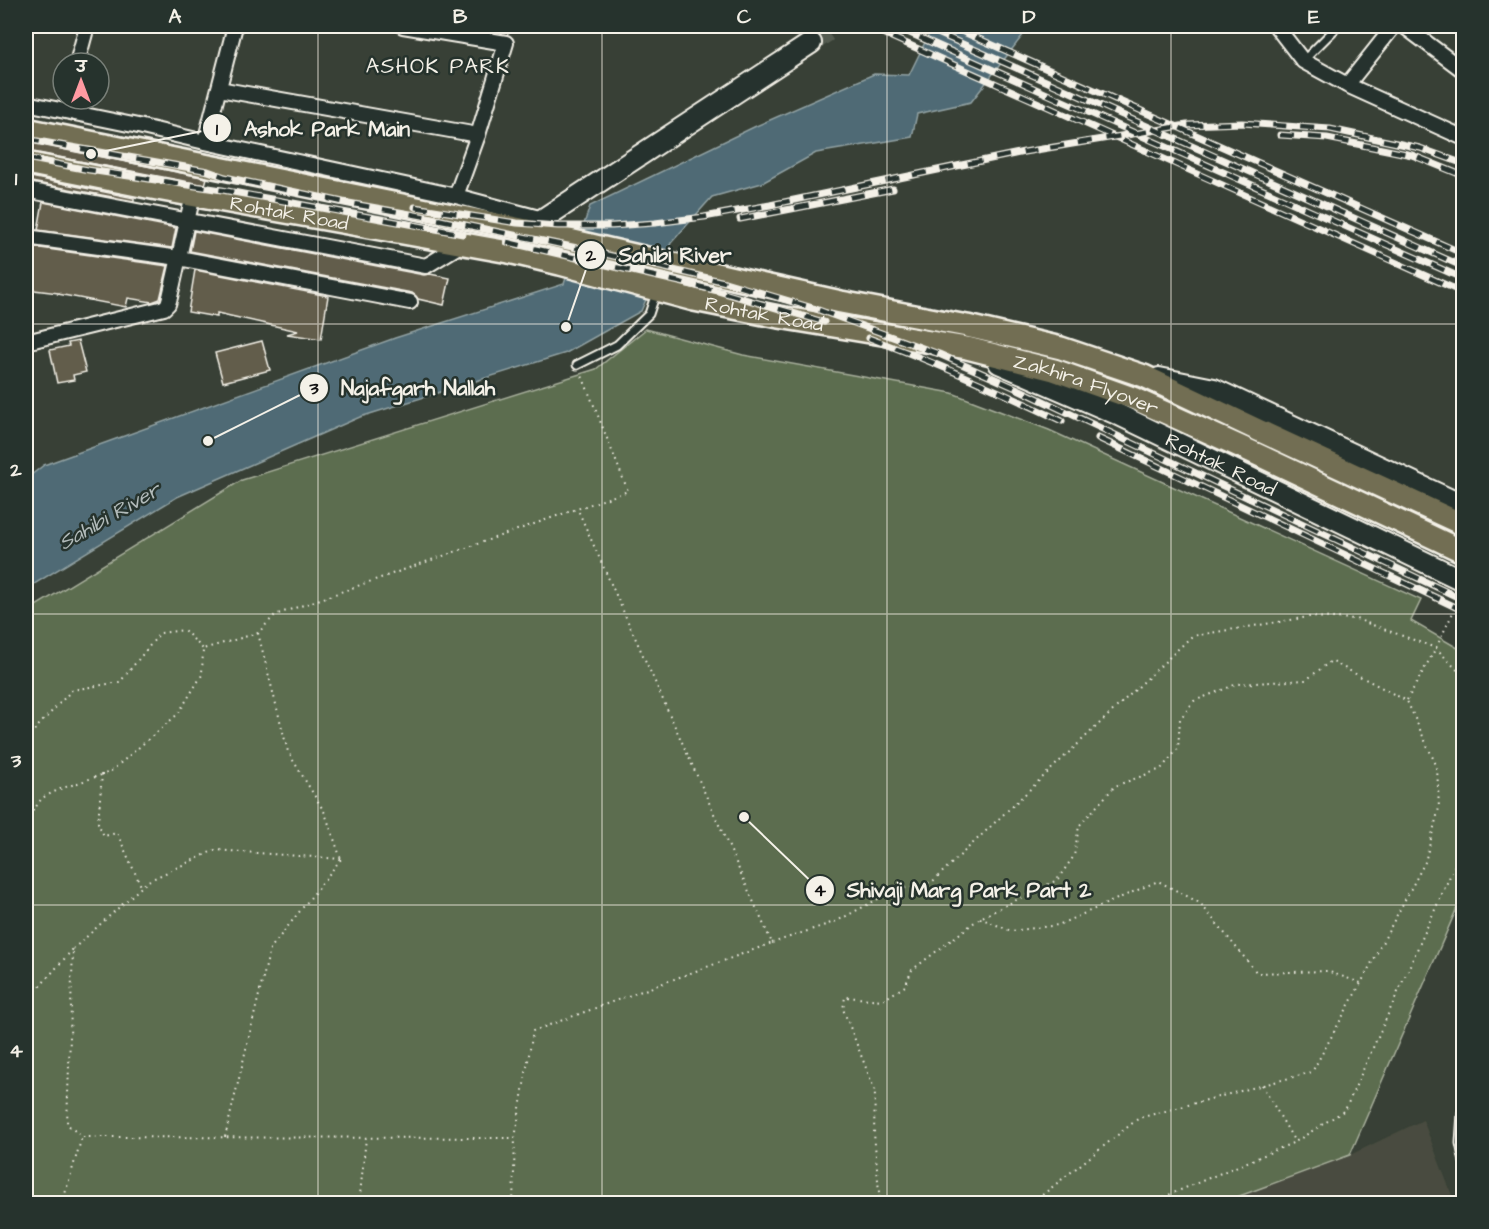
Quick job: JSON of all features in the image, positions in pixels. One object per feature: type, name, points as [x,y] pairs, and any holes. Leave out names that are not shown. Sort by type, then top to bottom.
[{"type":"main road","points":[[534,224],[811,43]]},
{"type":"main road","name":"Rohtak Road","points":[[26,129],[534,224],[572,240],[666,263],[1061,348],[1144,376],[1214,389],[1464,506]]},
{"type":"main road","name":"Rohtak Road","points":[[26,163],[509,252],[694,300],[779,317],[967,348],[1118,414],[1464,581]]},
{"type":"main road","name":"Zakhira Flyover","points":[[967,348],[1054,370],[1135,399],[1464,552]]},
{"type":"main road","name":"Zakhira Flyover","points":[[1144,376],[1464,525]]},
{"type":"street","points":[[80,51],[87,26]]},
{"type":"street","points":[[205,142],[235,26]]},
{"type":"street","points":[[403,26],[506,43],[478,135],[456,196]]},
{"type":"street","points":[[1276,26],[1303,61],[1347,85],[1464,138]]},
{"type":"street","points":[[1347,85],[1394,26]]},
{"type":"street","points":[[1404,26],[1464,71]]},
{"type":"street","points":[[219,89],[478,135]]},
{"type":"street","points":[[26,103],[51,104]]},
{"type":"street","points":[[89,111],[205,142],[456,196],[534,224]]},
{"type":"street","points":[[26,190],[426,266],[462,244]]},
{"type":"street","points":[[26,342],[164,308],[170,297],[193,195]]},
{"type":"street","points":[[26,237],[179,258],[410,302]]},
{"type":"lane","points":[[1303,61],[1338,26]]},
{"type":"lane","points":[[577,365],[617,345],[649,314],[657,289]]},
{"type":"lane","points":[[1464,1108],[1460,1143],[1464,1162]]},
{"type":"path","points":[[203,649],[258,633],[275,615],[628,491],[577,365]]},
{"type":"path","points":[[577,508],[772,943]]},
{"type":"path","points":[[1407,701],[1464,590]]},
{"type":"path","points":[[513,1203],[515,1138],[533,1031],[837,921],[893,891],[932,882],[1192,636],[1309,617],[1356,620],[1436,648],[1464,677]]},
{"type":"path","points":[[26,739],[72,690],[120,682],[160,633],[184,630],[203,649],[202,675],[178,714],[110,772],[60,789],[42,798],[26,821]]},
{"type":"path","points":[[258,633],[288,752],[325,813],[341,860]]},
{"type":"path","points":[[880,1203],[874,1133],[875,1091],[843,1009],[845,997],[883,1000],[905,986],[912,969],[980,918],[1057,880],[1074,856],[1079,826],[1115,786],[1161,769],[1178,749],[1180,719],[1194,701],[1237,684],[1306,680],[1331,662],[1407,701],[1437,767],[1439,808],[1425,862],[1312,1072],[1140,1118],[1031,1203]]},
{"type":"path","points":[[102,774],[98,823],[104,836],[117,833],[142,886]]},
{"type":"path","points":[[1147,1203],[1295,1142],[1345,1110],[1464,845]]},
{"type":"path","points":[[26,1019],[33,994],[73,950],[148,881],[215,850],[341,860]]},
{"type":"path","points":[[225,1137],[270,949],[341,860]]},
{"type":"path","points":[[980,918],[1011,931],[1058,925],[1158,881],[1200,903],[1257,973],[1328,971],[1361,983]]},
{"type":"path","points":[[73,950],[67,1124],[82,1137],[515,1138]]},
{"type":"path","points":[[1262,1085],[1295,1142]]},
{"type":"path","points":[[62,1203],[82,1137]]},
{"type":"path","points":[[359,1203],[366,1138]]},
{"type":"shaded area","points":[[1423,1120],[1455,1203],[1218,1204],[1350,1155]]},
{"type":"green space","points":[[646,329],[743,355],[952,393],[1049,430],[1421,600],[1411,621],[1463,651],[1463,894],[1350,1155],[1218,1204],[26,1203],[26,616],[34,607],[242,480],[596,369]]},
{"type":"water","points":[[933,26],[1030,26],[971,102],[917,114],[912,137],[816,153],[762,183],[712,197],[671,243],[641,311],[566,353],[360,417],[177,497],[34,584],[26,592],[26,479],[44,465],[395,338],[564,284],[590,206],[754,127],[874,74],[909,75]]},
{"type":"building","points":[[26,142],[207,178],[205,185],[26,151]]},
{"type":"building","points":[[26,176],[134,198],[134,201],[26,181]]},
{"type":"building","points":[[43,202],[176,228],[172,248],[38,230]]},
{"type":"building","points":[[194,231],[450,278],[444,305],[418,299],[412,293],[190,251]]},
{"type":"building","points":[[26,246],[168,266],[160,299],[152,302],[128,298],[126,307],[59,293],[26,289]]},
{"type":"building","points":[[195,270],[328,296],[321,339],[287,334],[298,331],[217,313],[217,317],[188,312]]},
{"type":"building","points":[[78,341],[86,372],[73,375],[74,380],[57,383],[50,350],[69,346],[68,343]]},
{"type":"building","points":[[262,341],[270,370],[223,382],[215,353]]},
{"type":"tunnel","points":[[811,43],[836,26]]},
{"type":"railway","points":[[867,26],[1464,293]]},
{"type":"railway","points":[[894,26],[1464,279]]},
{"type":"railway","points":[[922,26],[1464,267]]},
{"type":"railway","points":[[950,26],[1464,254]]},
{"type":"railway","points":[[415,207],[517,223],[558,226],[655,223],[770,205],[1024,152],[1187,125],[1242,123],[1330,129],[1420,148],[1464,164]]},
{"type":"railway","points":[[1280,135],[1327,138],[1412,155],[1464,176]]},
{"type":"railway","points":[[26,139],[208,171],[225,177],[343,202],[587,250],[725,282],[813,308],[939,354],[1018,389],[1464,600]]},
{"type":"railway","points":[[26,158],[222,190],[463,234]]},
{"type":"railway","points":[[740,219],[893,189]]},
{"type":"railway","points":[[507,242],[714,290],[824,322]]},
{"type":"railway","points":[[869,338],[967,377],[1062,421]]},
{"type":"railway","points":[[1098,438],[1464,611]]},
{"type":"place","name":"Ashok Park Main","points":[[91,154]]},
{"type":"place","name":"Sahibi River","points":[[566,327]]},
{"type":"place","name":"Najafgarh Nallah","points":[[208,441]]},
{"type":"place","name":"Shivaji Marg Park Part 2","points":[[744,817]]},
{"type":"district","name":"ASHOK PARK","points":[[438,66]]}]
